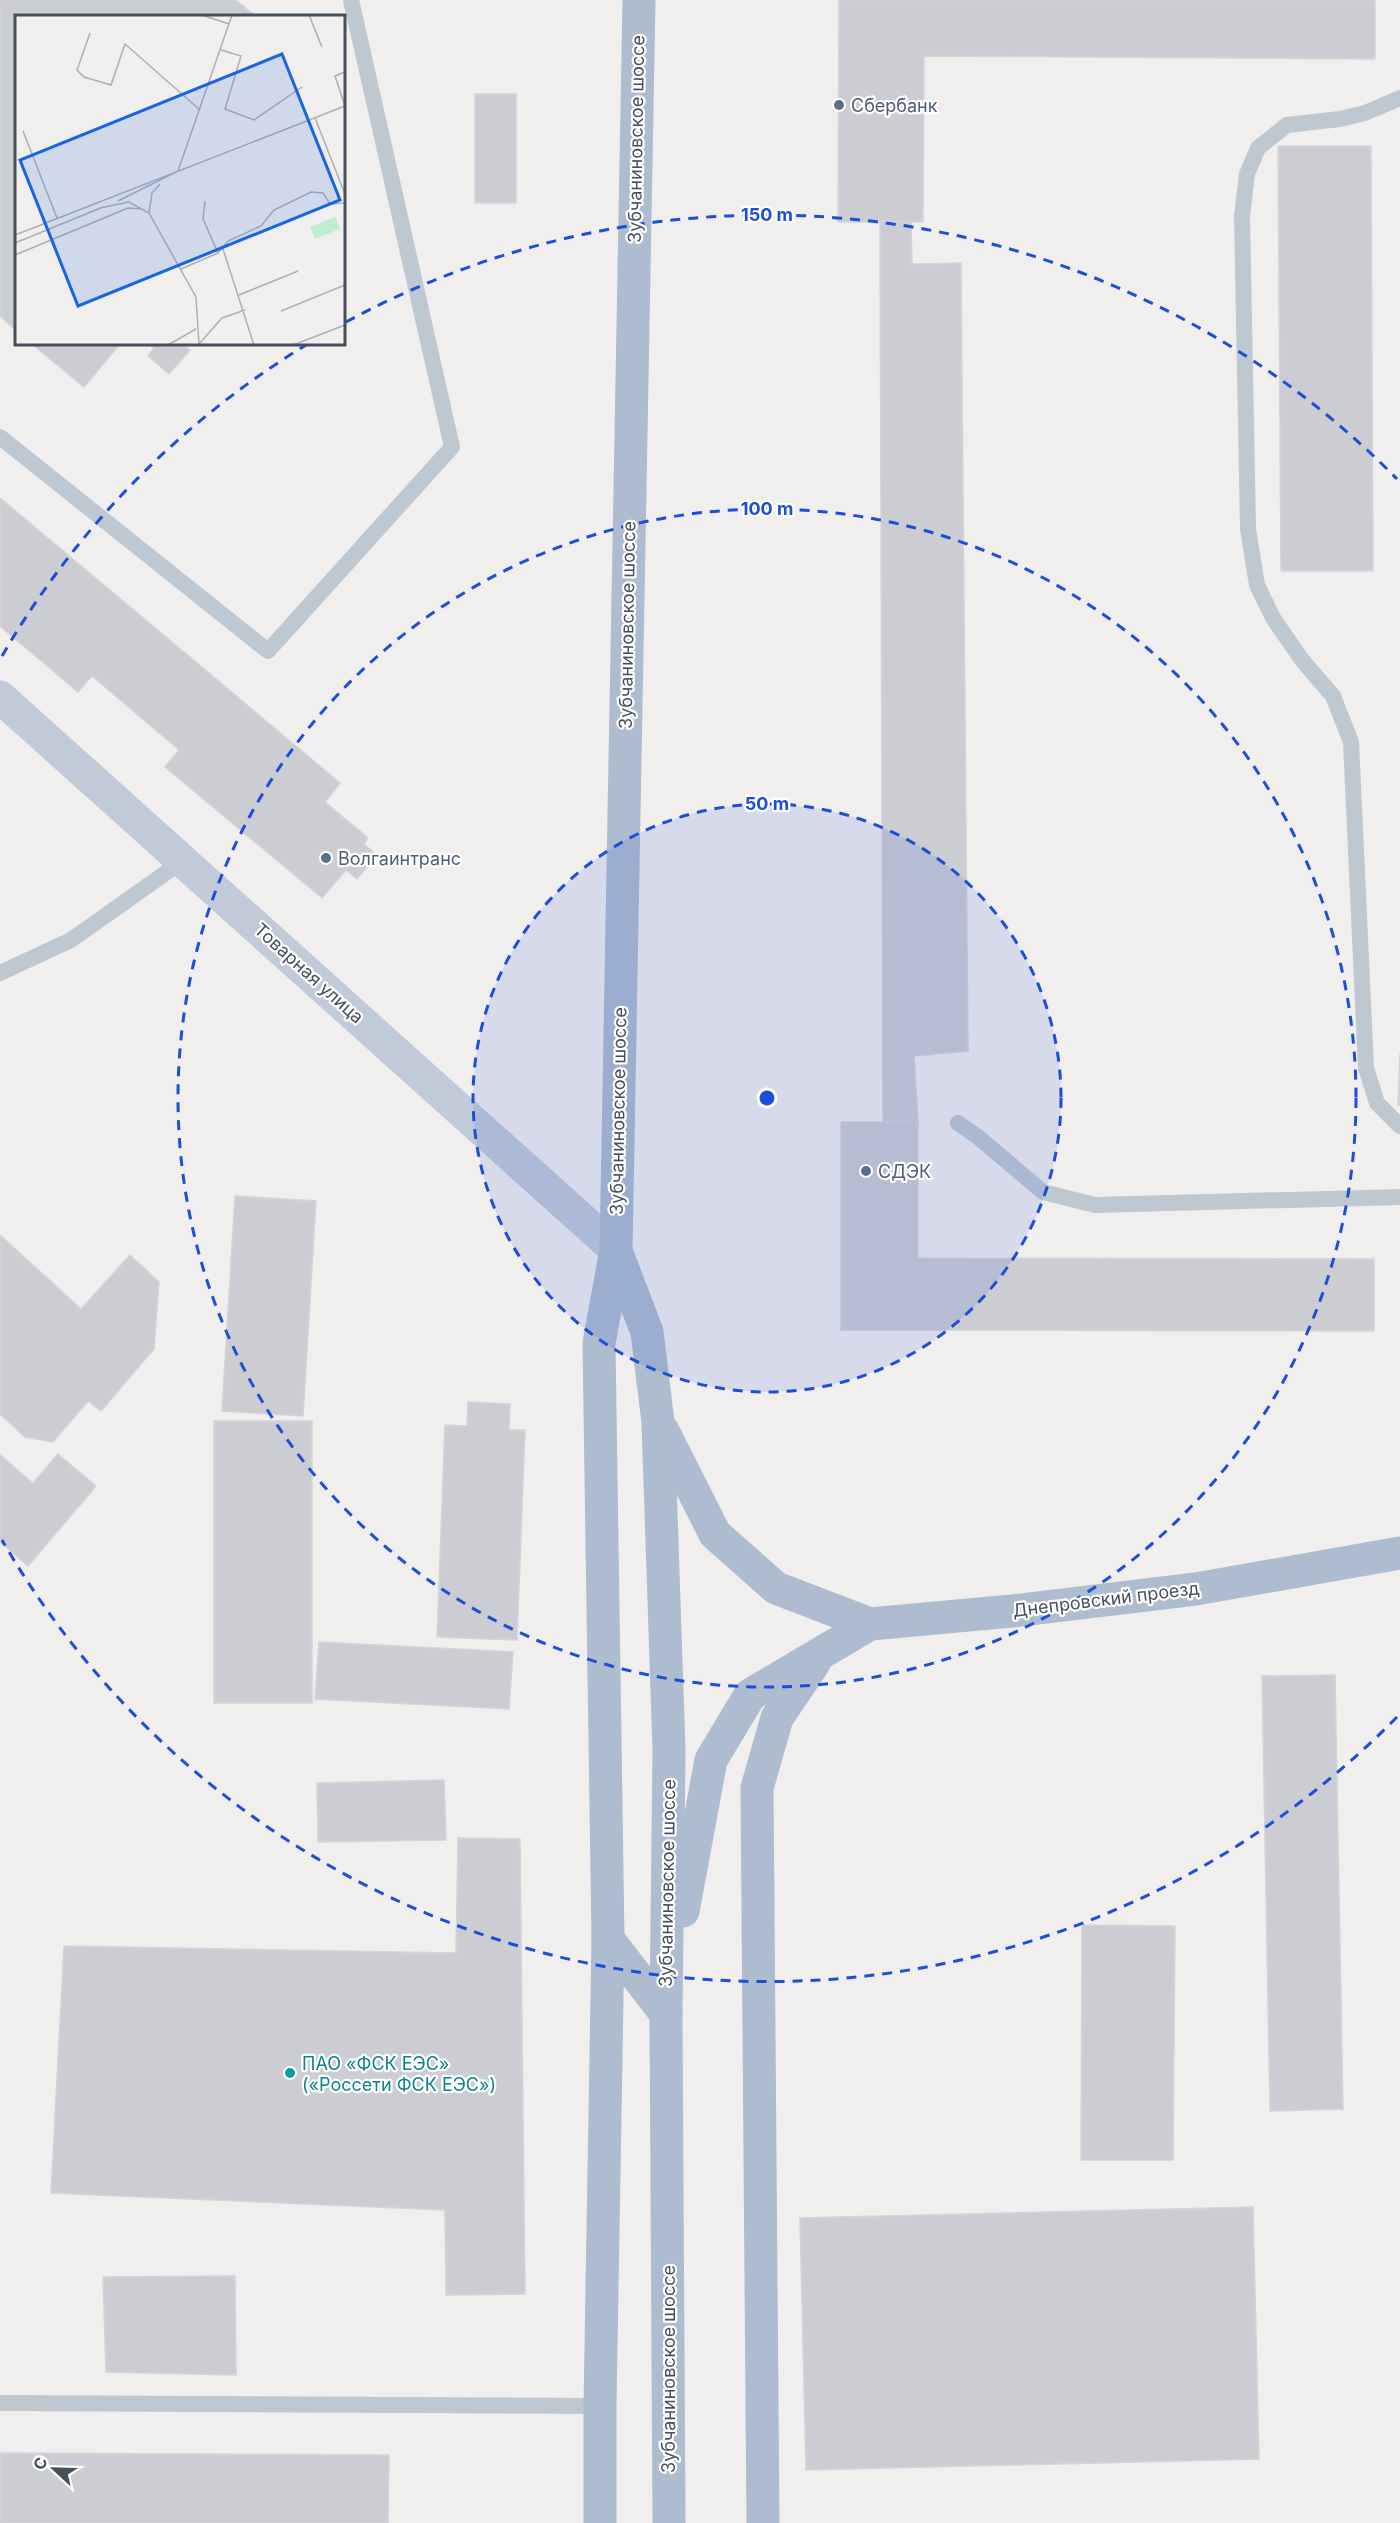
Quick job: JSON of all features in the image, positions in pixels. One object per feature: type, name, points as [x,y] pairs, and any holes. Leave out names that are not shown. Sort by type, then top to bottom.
[{"type":"main road","name":"Зубчаниновское шоссе","points":[[600,2523],[608,1939],[599,1343],[616,1250],[639,0]]},
{"type":"main road","name":"Зубчаниновское шоссе","points":[[616,1250],[647,1332],[658,1422],[669,1750],[666,2014],[669,2523]]},
{"type":"main road","points":[[658,1422],[715,1534],[776,1588],[870,1624]]},
{"type":"main road","name":"Днепровский проезд","points":[[666,2014],[711,1760],[750,1695],[870,1624],[1001,1612],[1196,1588],[1400,1553]]},
{"type":"main road","points":[[763,2523],[757,1788],[777,1718],[819,1656]]},
{"type":"main road","points":[[608,1939],[666,2014]]},
{"type":"street","name":"Товарная улица","points":[[0,697],[616,1250]]},
{"type":"lane","points":[[0,436],[268,651],[452,447],[351,0]]},
{"type":"lane","points":[[1400,98],[1365,113],[1341,119],[1287,125],[1258,148],[1247,174],[1242,216],[1248,529],[1257,585],[1273,618],[1302,660],[1333,696],[1351,742],[1366,1068],[1377,1103],[1400,1126]]},
{"type":"lane","points":[[0,973],[71,940],[184,860]]},
{"type":"lane","points":[[958,1123],[1043,1192],[1095,1205],[1400,1197]]},
{"type":"lane","points":[[0,2403],[600,2406]]},
{"type":"building","points":[[0,0],[236,0],[254,15],[15,15],[15,329],[0,316]]},
{"type":"building","points":[[839,0],[1375,0],[1375,59],[924,56],[923,222],[838,222]]},
{"type":"building","points":[[475,94],[516,94],[516,203],[475,203]]},
{"type":"building","points":[[1278,146],[1371,146],[1373,571],[1281,571]]},
{"type":"building","points":[[880,221],[911,222],[912,264],[961,263],[968,1051],[914,1056],[918,1122],[883,1122]]},
{"type":"building","points":[[33,345],[119,345],[84,387]]},
{"type":"building","points":[[150,345],[183,345],[190,350],[169,374],[148,356],[154,348]]},
{"type":"building","points":[[0,498],[340,783],[325,802],[368,838],[364,844],[377,855],[357,879],[346,870],[322,898],[165,767],[179,750],[92,676],[78,692],[0,626]]},
{"type":"building","points":[[1400,1054],[1400,1105],[1398,1105]]},
{"type":"building","points":[[841,1122],[918,1122],[918,1258],[1374,1259],[1374,1331],[841,1330]]},
{"type":"building","points":[[235,1196],[316,1201],[303,1416],[222,1411]]},
{"type":"building","points":[[0,1235],[81,1309],[130,1255],[159,1282],[154,1349],[101,1411],[88,1401],[53,1442],[25,1437],[0,1414]]},
{"type":"building","points":[[468,1402],[510,1404],[509,1430],[525,1430],[517,1640],[437,1637],[445,1425],[467,1426]]},
{"type":"building","points":[[214,1421],[312,1421],[312,1703],[214,1703]]},
{"type":"building","points":[[58,1454],[96,1486],[28,1566],[0,1542],[0,1455],[33,1483]]},
{"type":"building","points":[[319,1642],[513,1652],[509,1709],[315,1699]]},
{"type":"building","points":[[1335,1675],[1343,2109],[1270,2111],[1262,1676]]},
{"type":"building","points":[[444,1780],[446,1840],[318,1842],[317,1783]]},
{"type":"building","name":"ПАО «ФСК ЕЭС» («Россети ФСК ЕЭС»)","points":[[458,1838],[520,1839],[525,2294],[446,2295],[445,2210],[51,2193],[64,1946],[456,1953]]},
{"type":"building","points":[[1082,1925],[1175,1926],[1173,2160],[1081,2160]]},
{"type":"building","points":[[1253,2207],[1259,2459],[806,2470],[800,2218]]},
{"type":"building","points":[[235,2276],[236,2375],[106,2372],[103,2277]]},
{"type":"building","points":[[0,2453],[389,2455],[388,2523],[0,2523]]},
{"type":"place","name":"Сбербанк","points":[[839,105]]},
{"type":"place","name":"Волгаинтранс","points":[[326,858]]},
{"type":"place","name":"СДЭК","points":[[866,1171]]},
{"type":"place","name":"ПАО «ФСК ЕЭС» («Россети ФСК ЕЭС»)","points":[[290,2073]]}]
